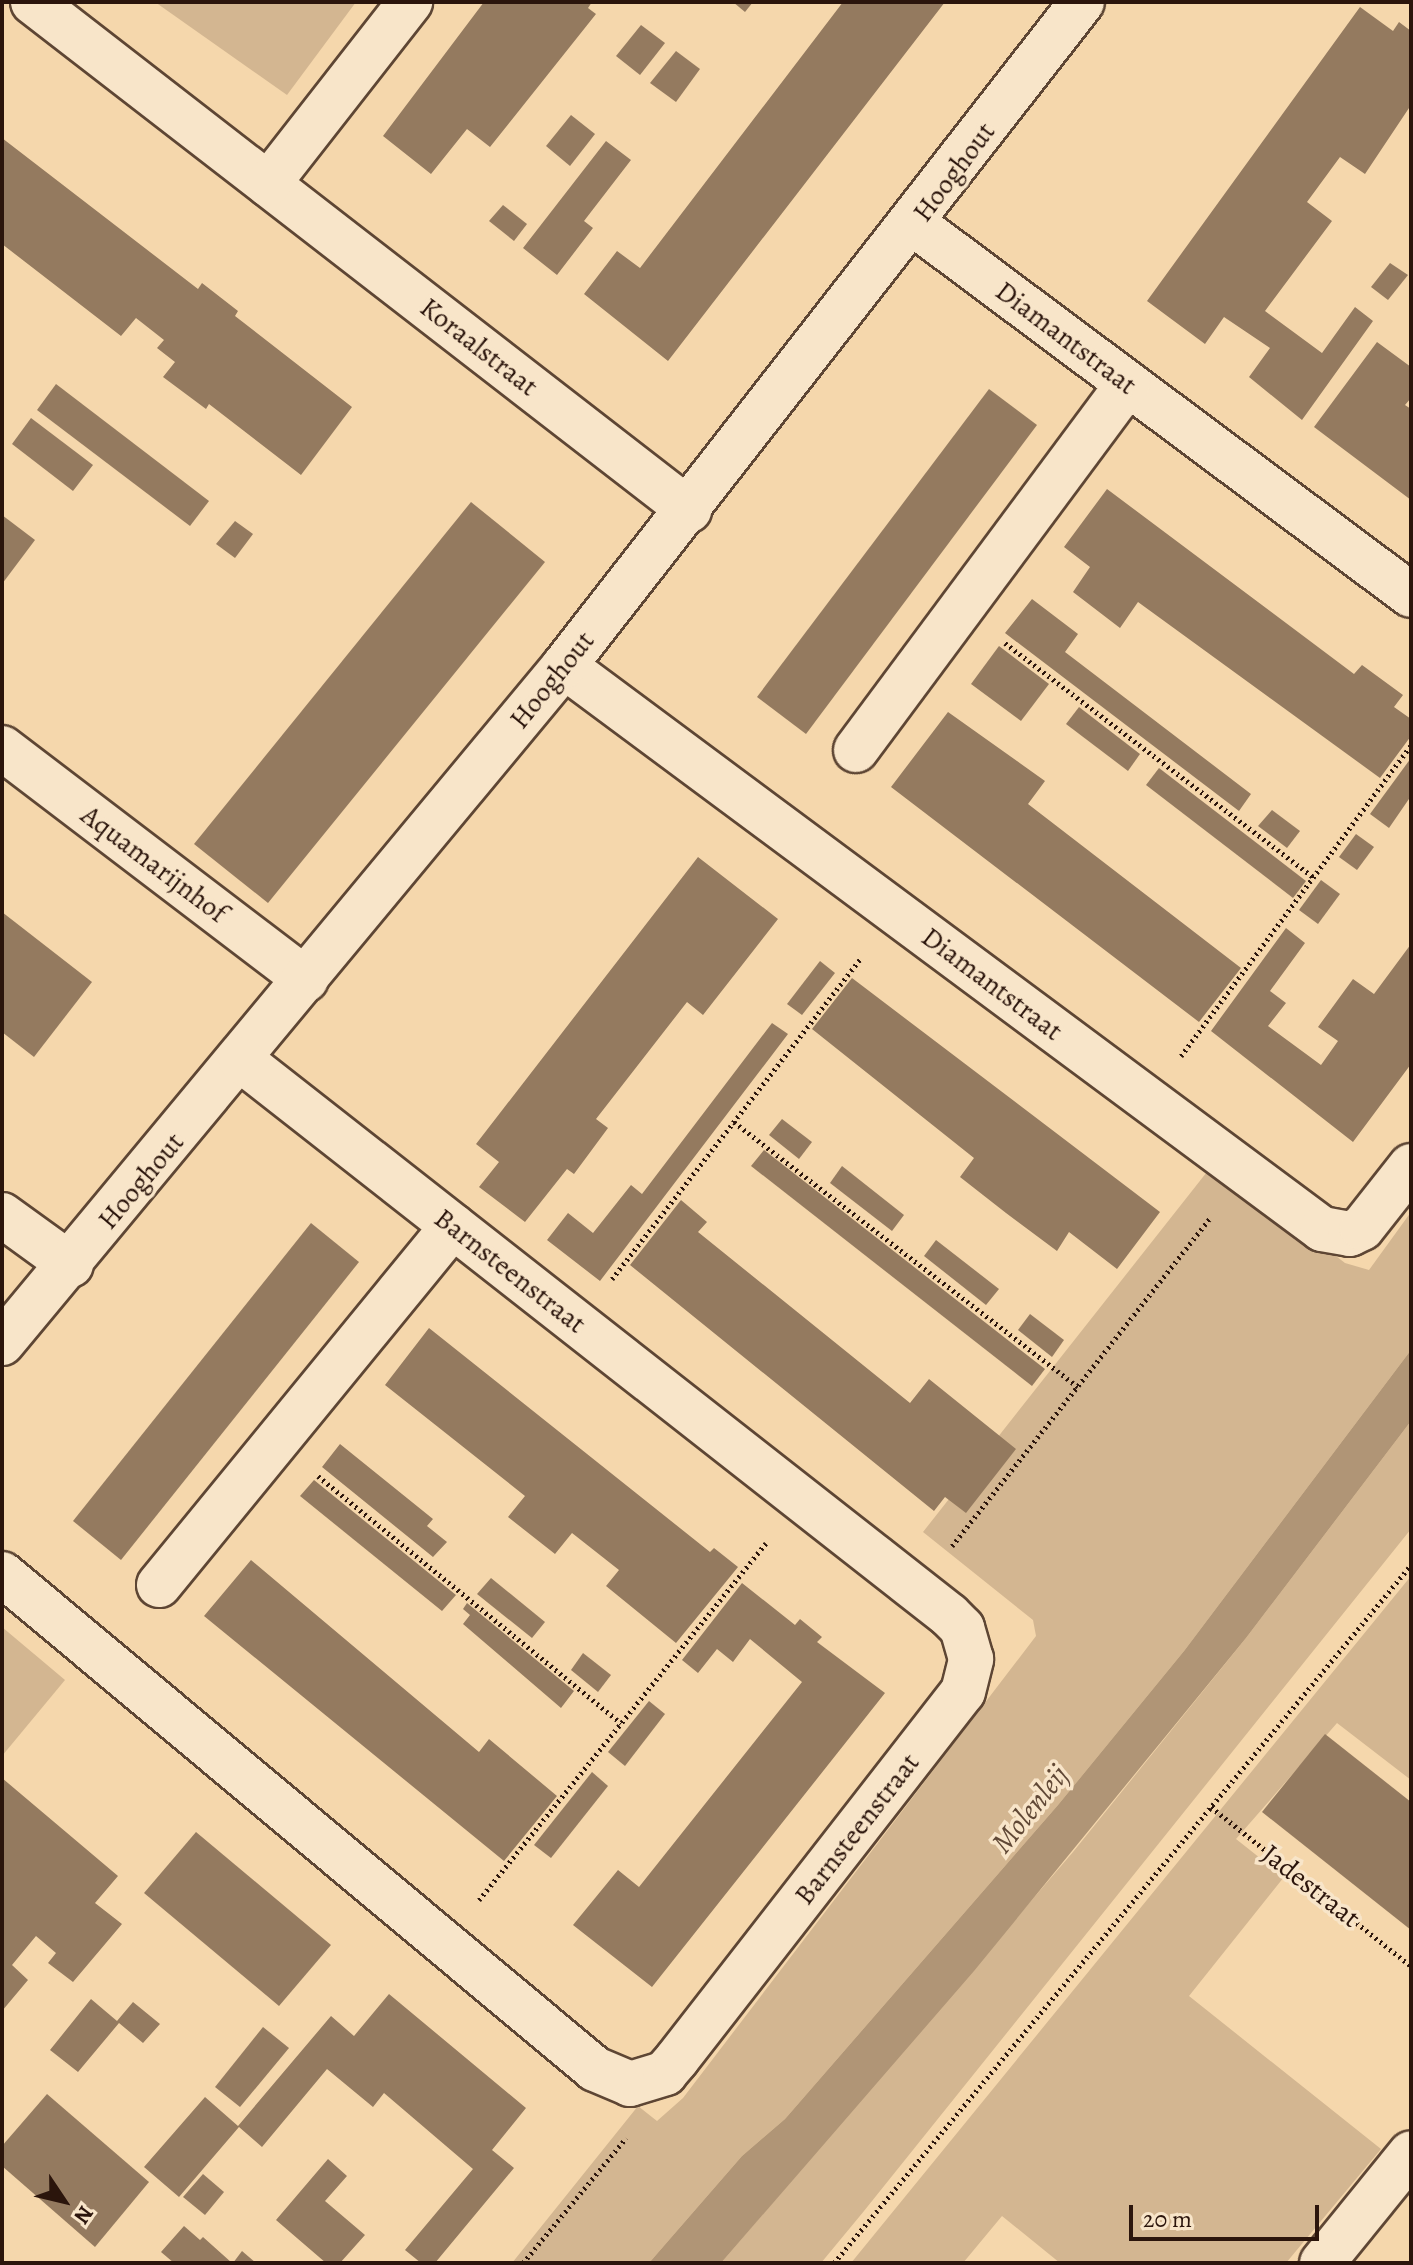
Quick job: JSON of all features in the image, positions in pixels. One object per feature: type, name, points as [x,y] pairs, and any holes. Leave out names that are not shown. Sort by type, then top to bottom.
[{"type":"street","name":"Koraalstraat","points":[[33,2],[689,510]]},
{"type":"street","points":[[268,184],[410,2]]},
{"type":"street","name":"Hooghout","points":[[2,1343],[71,1265],[564,666],[914,224],[1082,2]]},
{"type":"street","name":"Diamantstraat","points":[[914,224],[1411,595]]},
{"type":"street","points":[[856,750],[1128,384]]},
{"type":"street","name":"Diamantstraat","points":[[564,666],[1322,1229],[1350,1234],[1372,1217],[1411,1166]]},
{"type":"street","name":"Aquamarijnhof","points":[[2,748],[306,980]]},
{"type":"street","name":"Barnsteenstraat","points":[[241,1060],[918,1590],[962,1628],[971,1659],[963,1692],[677,2059],[647,2081]]},
{"type":"street","points":[[2,1215],[71,1265]]},
{"type":"street","points":[[159,1585],[453,1226]]},
{"type":"street","points":[[2,1574],[595,2069],[630,2084],[647,2081]]},
{"type":"street","points":[[1322,2263],[1411,2153]]},
{"type":"path","points":[[963,610],[1313,877]]},
{"type":"path","points":[[1148,1100],[1411,745]]},
{"type":"path","points":[[578,1323],[896,913]]},
{"type":"path","points":[[734,1122],[1078,1387]]},
{"type":"path","points":[[918,1590],[1246,1172]]},
{"type":"path","points":[[275,1440],[621,1723]]},
{"type":"path","points":[[444,1943],[802,1499]]},
{"type":"path","points":[[834,2263],[1411,1565]]},
{"type":"path","name":"Jadestraat","points":[[1211,1807],[1411,1966]]},
{"type":"path","points":[[523,2263],[629,2135],[647,2081]]},
{"type":"shaded area","points":[[155,2],[356,2],[287,95]]},
{"type":"shaded area","points":[[1214,1163],[1345,1263],[1369,1270],[1411,1212],[1411,1350],[1184,1651],[1058,1805],[785,2119],[742,2156],[649,2263],[512,2263],[638,2106],[657,2121],[683,2098],[1036,1636],[1033,1620],[923,1532]]},
{"type":"shaded area","points":[[1411,1350],[1411,1421],[1246,1638],[974,1971],[721,2263],[649,2263],[742,2156],[785,2119],[1058,1805],[1184,1651]]},
{"type":"shaded area","points":[[1411,1421],[1411,1529],[864,2211],[821,2263],[721,2263],[1073,1852],[1246,1638]]},
{"type":"shaded area","points":[[1411,1576],[1411,1780],[1337,1723],[1236,1839],[1284,1877],[1189,1996],[1381,2149],[1286,2263],[1060,2263],[1002,2216],[963,2263],[851,2263]]},
{"type":"shaded area","points":[[2,1627],[65,1680],[2,1756]]},
{"type":"building","points":[[484,2],[592,2],[588,8],[596,14],[490,147],[467,129],[431,174],[383,136]]},
{"type":"building","points":[[733,2],[753,2],[745,12]]},
{"type":"building","points":[[843,2],[945,2],[668,361],[584,294],[617,251],[640,268]]},
{"type":"building","points":[[1360,7],[1393,31],[1399,22],[1411,31],[1411,105],[1365,174],[1340,157],[1307,202],[1332,221],[1265,311],[1322,353],[1355,307],[1373,321],[1302,420],[1249,377],[1270,348],[1224,317],[1205,344],[1147,301]]},
{"type":"building","points":[[641,25],[665,43],[640,75],[616,56]]},
{"type":"building","points":[[676,51],[700,69],[676,102],[650,83]]},
{"type":"building","points":[[571,115],[595,134],[570,166],[546,146]]},
{"type":"building","points":[[2,138],[198,289],[202,283],[238,311],[235,316],[352,407],[301,475],[209,404],[206,409],[163,377],[175,362],[157,348],[164,340],[136,318],[121,336],[2,244]]},
{"type":"building","points":[[606,141],[631,160],[584,221],[593,228],[557,275],[523,248]]},
{"type":"building","points":[[503,205],[527,224],[514,241],[489,221]]},
{"type":"building","points":[[1390,263],[1408,275],[1388,300],[1371,287]]},
{"type":"building","points":[[1377,342],[1411,367],[1411,398],[1405,405],[1411,409],[1411,500],[1314,427]]},
{"type":"building","points":[[56,384],[209,501],[190,526],[37,410]]},
{"type":"building","points":[[989,389],[1037,425],[806,734],[757,697]]},
{"type":"building","points":[[31,418],[93,465],[73,491],[12,444]]},
{"type":"building","points":[[1107,489],[1354,674],[1362,665],[1403,695],[1394,707],[1411,719],[1411,736],[1380,778],[1138,602],[1120,628],[1073,592],[1090,567],[1064,547]]},
{"type":"building","points":[[471,502],[545,562],[268,903],[194,844]]},
{"type":"building","points":[[2,515],[35,540],[2,584]]},
{"type":"building","points":[[235,521],[253,534],[235,558],[216,544]]},
{"type":"building","points":[[1032,599],[1078,634],[1065,652],[1251,794],[1239,811],[1005,633]]},
{"type":"building","points":[[999,646],[1049,684],[1021,721],[971,684]]},
{"type":"building","points":[[1079,707],[1140,754],[1128,771],[1066,724]]},
{"type":"building","points":[[948,712],[1045,781],[1028,804],[1241,968],[1199,1022],[891,787]]},
{"type":"building","points":[[1411,758],[1411,796],[1389,828],[1370,814]]},
{"type":"building","points":[[1159,768],[1306,881],[1293,898],[1146,785]]},
{"type":"building","points":[[1272,810],[1300,831],[1287,848],[1258,826]]},
{"type":"building","points":[[1356,834],[1374,847],[1357,870],[1339,857]]},
{"type":"building","points":[[698,857],[778,919],[703,1015],[687,1002],[596,1119],[608,1128],[574,1174],[567,1169],[525,1222],[479,1187],[499,1162],[476,1144]]},
{"type":"building","points":[[1321,880],[1340,894],[1318,924],[1299,910]]},
{"type":"building","points":[[2,912],[92,982],[34,1057],[2,1032]]},
{"type":"building","points":[[1286,928],[1305,943],[1270,991],[1286,1003],[1268,1026],[1321,1065],[1338,1041],[1318,1027],[1353,979],[1374,994],[1411,944],[1411,1064],[1353,1142],[1211,1031]]},
{"type":"building","points":[[820,961],[835,973],[802,1015],[787,1004]]},
{"type":"building","points":[[852,978],[1160,1212],[1117,1269],[1069,1232],[1057,1251],[960,1177],[974,1158],[812,1029]]},
{"type":"building","points":[[772,1023],[788,1034],[600,1281],[547,1240],[568,1213],[593,1233],[631,1185],[642,1194]]},
{"type":"building","points":[[782,1119],[812,1142],[799,1159],[769,1135]]},
{"type":"building","points":[[764,1150],[1045,1369],[1032,1386],[751,1166]]},
{"type":"building","points":[[842,1166],[904,1215],[892,1231],[830,1183]]},
{"type":"building","points":[[681,1200],[707,1222],[698,1232],[910,1403],[929,1379],[1016,1449],[966,1513],[945,1497],[934,1511],[630,1265]]},
{"type":"building","points":[[311,1223],[359,1262],[121,1560],[73,1521]]},
{"type":"building","points":[[936,1240],[999,1289],[986,1305],[924,1256]]},
{"type":"building","points":[[1030,1314],[1064,1340],[1052,1357],[1018,1330]]},
{"type":"building","points":[[429,1328],[710,1552],[714,1548],[738,1567],[676,1643],[606,1586],[619,1570],[572,1533],[555,1554],[508,1517],[525,1496],[385,1385]]},
{"type":"building","points":[[340,1444],[433,1519],[427,1526],[447,1542],[433,1557],[322,1467]]},
{"type":"building","points":[[314,1480],[456,1595],[442,1611],[300,1496]]},
{"type":"building","points":[[251,1560],[479,1752],[489,1739],[557,1796],[504,1861],[204,1616]]},
{"type":"building","points":[[491,1578],[545,1622],[532,1638],[477,1594]]},
{"type":"building","points":[[742,1583],[795,1625],[800,1619],[822,1637],[817,1642],[885,1693],[652,1987],[573,1925],[618,1870],[639,1887],[802,1682],[750,1639],[733,1662],[717,1649],[698,1673],[682,1660]]},
{"type":"building","points":[[467,1603],[574,1691],[561,1708],[463,1624],[470,1615],[463,1609]]},
{"type":"building","points":[[583,1653],[611,1675],[598,1692],[571,1670]]},
{"type":"building","points":[[649,1701],[665,1714],[625,1766],[608,1752]]},
{"type":"building","points":[[1325,1734],[1411,1802],[1411,1930],[1262,1812]]},
{"type":"building","points":[[592,1772],[608,1786],[551,1858],[534,1845]]},
{"type":"building","points":[[2,1778],[118,1876],[95,1903],[122,1924],[73,1982],[48,1963],[56,1953],[36,1936],[12,1965],[28,1980],[2,2011]]},
{"type":"building","points":[[196,1832],[331,1945],[279,2006],[144,1893]]},
{"type":"building","points":[[389,1994],[526,2108],[492,2150],[514,2168],[435,2263],[421,2263],[405,2250],[473,2169],[384,2093],[373,2107],[327,2069],[262,2147],[239,2127],[179,2197],[144,2167],[205,2097],[238,2126],[331,2016],[354,2036]]},
{"type":"building","points":[[91,1999],[117,2021],[133,2002],[160,2024],[143,2043],[119,2023],[78,2072],[50,2050]]},
{"type":"building","points":[[263,2027],[289,2048],[240,2107],[215,2087]]},
{"type":"building","points":[[47,2094],[149,2182],[95,2247],[2,2166],[2,2146]]},
{"type":"building","points":[[328,2159],[347,2176],[325,2201],[365,2235],[340,2263],[326,2263],[276,2220]]},
{"type":"building","points":[[203,2174],[224,2192],[205,2215],[183,2197]]},
{"type":"building","points":[[184,2226],[200,2240],[203,2237],[232,2263],[174,2263],[161,2252]]},
{"type":"building","points":[[242,2251],[256,2263],[233,2263]]},
{"type":"water label","name":"Molenleij","points":[[1030,1809]]}]
